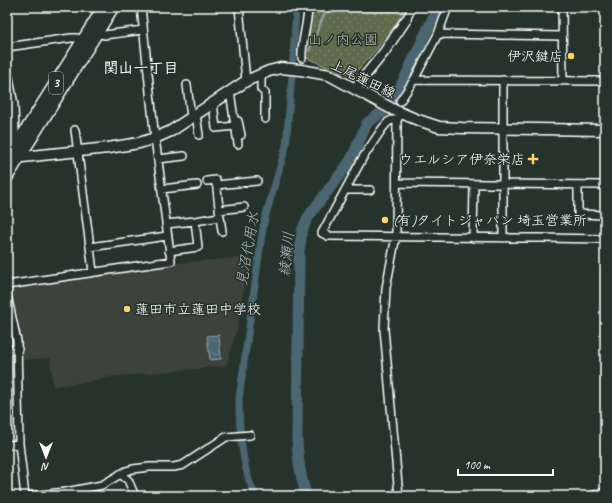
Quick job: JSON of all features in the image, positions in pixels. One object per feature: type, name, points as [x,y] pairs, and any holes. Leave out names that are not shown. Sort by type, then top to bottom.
[{"type":"main road","name":"3","points":[[7,159],[104,7]]},
{"type":"main road","name":"3","points":[[7,177],[113,7]]},
{"type":"main road","name":"上尾蓮田線","points":[[7,159],[131,144],[155,138],[171,131],[246,81],[275,69],[284,68],[329,75],[355,88],[397,114],[439,126],[504,129],[605,130]]},
{"type":"street","points":[[7,285],[171,261],[155,138],[141,7]]},
{"type":"street","points":[[239,7],[246,81]]},
{"type":"street","points":[[302,58],[308,7]]},
{"type":"street","points":[[355,88],[385,51],[406,20],[412,7]]},
{"type":"street","points":[[400,101],[414,80],[438,34],[448,7]]},
{"type":"street","points":[[562,7],[563,81]]},
{"type":"street","points":[[97,33],[104,35],[143,30]]},
{"type":"street","points":[[438,34],[562,36]]},
{"type":"street","points":[[7,47],[71,38],[83,40]]},
{"type":"street","points":[[7,72],[13,105],[14,133],[19,157]]},
{"type":"street","points":[[261,75],[261,89],[265,93],[265,119]]},
{"type":"street","points":[[414,80],[605,81]]},
{"type":"street","points":[[503,80],[503,238]]},
{"type":"street","points":[[187,85],[199,135]]},
{"type":"street","points":[[232,90],[238,144]]},
{"type":"street","points":[[232,90],[240,135]]},
{"type":"street","points":[[213,103],[216,128],[235,126]]},
{"type":"street","points":[[397,114],[396,236],[386,288],[384,334],[399,496]]},
{"type":"street","points":[[397,114],[382,129],[362,159],[322,233],[328,236],[605,240]]},
{"type":"street","points":[[75,130],[93,272]]},
{"type":"street","points":[[158,159],[184,156]]},
{"type":"street","points":[[207,181],[216,180],[222,231]]},
{"type":"street","points":[[216,185],[257,181]]},
{"type":"street","points":[[397,183],[605,185]]},
{"type":"street","points":[[473,238],[474,184]]},
{"type":"street","points":[[162,189],[197,185]]},
{"type":"street","points":[[578,185],[578,214],[605,215]]},
{"type":"street","points":[[345,190],[370,190]]},
{"type":"street","points":[[166,224],[195,221],[244,207]]},
{"type":"street","points":[[169,251],[198,247],[195,221]]},
{"type":"street","points":[[90,247],[167,236]]},
{"type":"street","points":[[7,295],[18,349],[19,444],[25,496]]},
{"type":"street","points":[[7,350],[18,349]]},
{"type":"street","points":[[30,496],[66,492],[102,485],[126,471],[148,467],[169,468],[183,465],[226,437],[247,435]]},
{"type":"street","points":[[7,445],[19,444]]},
{"type":"street","points":[[120,474],[128,480],[135,496]]},
{"type":"street","points":[[590,496],[605,492]]},
{"type":"shaded area","name":"蓮田市立蓮田中学校","points":[[248,257],[237,330],[226,366],[109,377],[87,382],[53,386],[50,358],[21,360],[21,342],[8,287],[177,263]]},
{"type":"green space","name":"山ノ内公園","points":[[310,7],[405,7],[395,25],[377,49],[356,72],[342,74],[305,57]]},
{"type":"water","points":[[219,335],[221,359],[210,360],[207,336]]},
{"type":"waterway","name":"見沼代用水","points":[[256,496],[247,475],[244,462],[239,399],[262,234],[265,218],[286,146],[296,7]]},
{"type":"waterway","points":[[309,51],[326,10],[325,7]]},
{"type":"waterway","name":"綾瀬川","points":[[307,496],[300,468],[297,440],[299,253],[302,231],[307,219],[351,160],[367,123],[388,108],[401,86],[438,7]]},
{"type":"place","name":"伊沢鍵店","points":[[571,56]]},
{"type":"place","name":"ウエルシア伊奈栄店","points":[[533,159]]},
{"type":"place","name":"(有)タイトジャパン 埼玉営業所","points":[[385,220]]},
{"type":"place","name":"蓮田市立蓮田中学校","points":[[127,309]]},
{"type":"district","name":"関山一丁目","points":[[141,68]]}]
